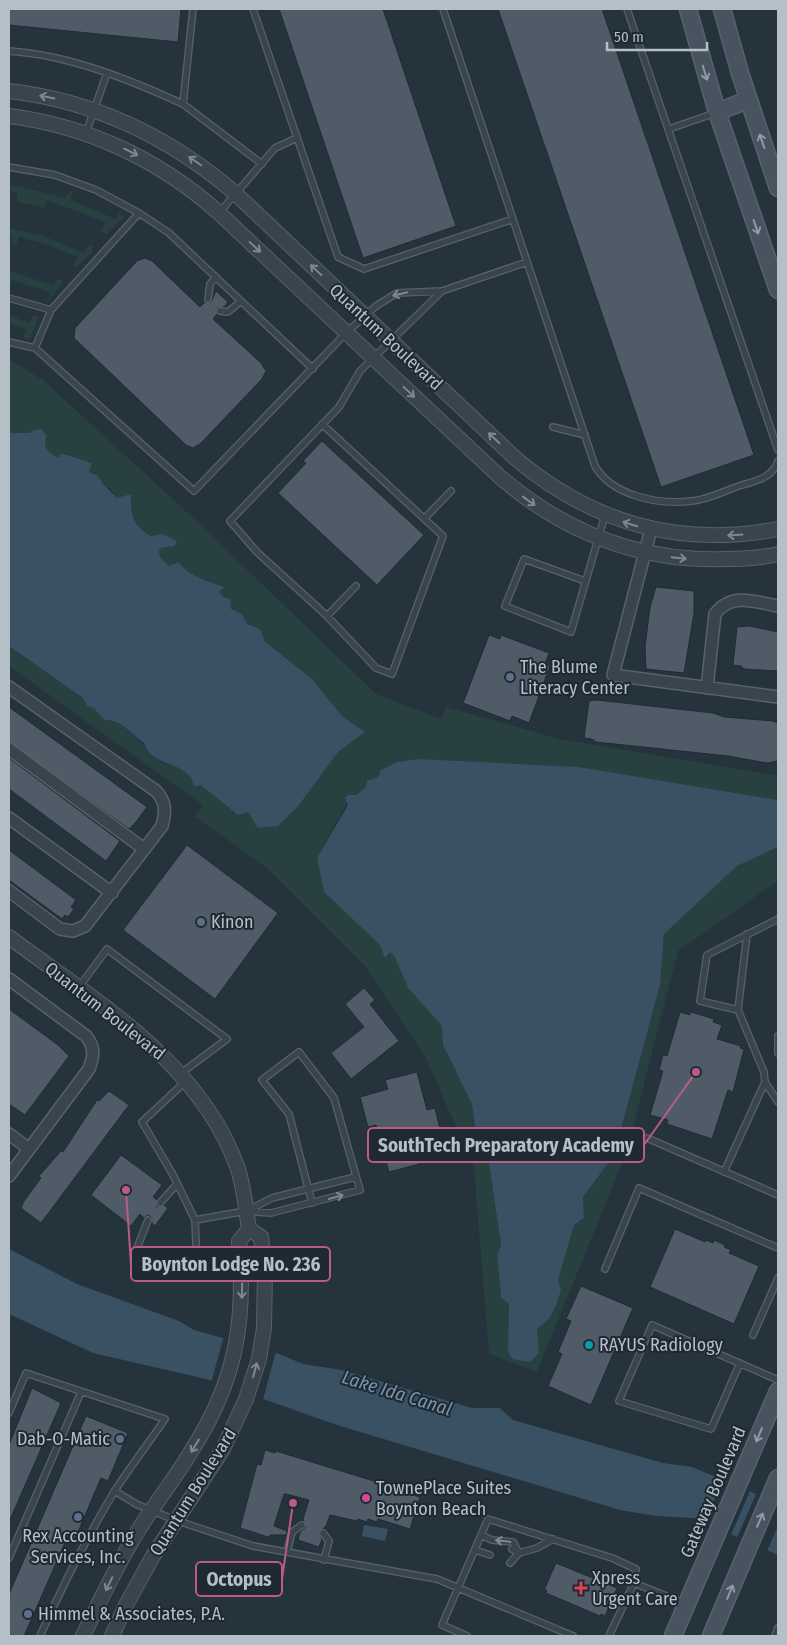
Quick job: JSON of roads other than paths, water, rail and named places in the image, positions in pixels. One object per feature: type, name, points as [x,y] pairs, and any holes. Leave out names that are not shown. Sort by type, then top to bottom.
[{"type":"main road","points":[[688,9],[717,112],[778,290]]},
{"type":"main road","points":[[722,9],[748,100],[778,188]]},
{"type":"main road","points":[[717,112],[748,100]]},
{"type":"main road","name":"Gateway Boulevard","points":[[673,1636],[778,1391]]},
{"type":"main road","points":[[711,1636],[775,1485]]},
{"type":"street","name":"Quantum Boulevard","points":[[9,91],[41,96],[94,110],[132,125],[176,148],[210,172],[236,194],[534,474],[574,500],[605,515],[651,529],[713,536],[737,535],[778,528]]},
{"type":"street","name":"Quantum Boulevard","points":[[9,116],[50,123],[86,133],[115,144],[158,167],[199,195],[518,492],[552,516],[598,538],[646,552],[704,560],[754,558],[778,554]]},
{"type":"street","points":[[651,529],[613,676],[778,697]]},
{"type":"street","points":[[707,688],[715,614],[722,604],[734,600],[778,606]]},
{"type":"street","points":[[9,687],[162,798],[165,815],[162,826],[112,893],[80,930],[67,932],[9,891]]},
{"type":"street","points":[[9,749],[144,849]]},
{"type":"street","points":[[9,818],[112,893]]},
{"type":"street","name":"Quantum Boulevard","points":[[9,937],[147,1040],[183,1077],[211,1114],[233,1158],[242,1182],[249,1229],[261,1237],[265,1271],[264,1328],[252,1382],[224,1448],[174,1520],[138,1583],[112,1636]]},
{"type":"street","points":[[9,979],[86,1036],[91,1042],[93,1051],[89,1069],[9,1176]]},
{"type":"street","points":[[9,1134],[29,1149]]},
{"type":"street","name":"Quantum Boulevard","points":[[83,1636],[126,1551],[151,1510],[192,1451],[218,1404],[229,1375],[240,1321],[242,1280],[239,1241],[249,1229]]},
{"type":"lane","points":[[182,104],[193,9]]},
{"type":"lane","points":[[253,9],[338,257],[364,269],[513,219]]},
{"type":"lane","points":[[443,9],[595,466],[601,477],[611,485],[631,494],[664,501],[694,501],[762,478],[776,468],[778,461]]},
{"type":"lane","points":[[627,9],[778,450]]},
{"type":"lane","points":[[9,51],[29,52],[107,73],[182,104],[262,164]]},
{"type":"lane","points":[[86,133],[107,73]]},
{"type":"lane","points":[[669,129],[717,112]]},
{"type":"lane","points":[[219,213],[276,148],[297,138]]},
{"type":"lane","points":[[9,167],[55,175],[96,190],[139,213],[169,233],[313,369]]},
{"type":"lane","points":[[35,348],[51,310],[139,213]]},
{"type":"lane","points":[[9,342],[35,348],[194,491],[346,333],[364,316],[397,292],[442,291],[527,262]]},
{"type":"lane","points":[[208,299],[210,284],[216,278]]},
{"type":"lane","points":[[322,424],[443,536],[392,674],[376,668],[327,616],[257,552],[230,521],[322,424],[339,407],[353,380],[373,358],[442,291]]},
{"type":"lane","points":[[9,298],[51,310]]},
{"type":"lane","points":[[220,311],[228,312],[241,301]]},
{"type":"lane","points":[[553,427],[585,435]]},
{"type":"lane","points":[[425,518],[451,491]]},
{"type":"lane","points":[[585,581],[524,559],[506,606],[571,632],[605,515]]},
{"type":"lane","points":[[327,616],[356,586]]},
{"type":"lane","points":[[738,1010],[700,1001],[707,955],[778,919]]},
{"type":"lane","points":[[747,934],[738,1010],[764,1072],[765,1082],[778,1102]]},
{"type":"lane","points":[[78,989],[107,949],[227,1039],[183,1077],[142,1122],[195,1220],[197,1265],[137,1248],[148,1220]]},
{"type":"lane","points":[[778,1036],[778,1052]]},
{"type":"lane","points":[[195,1220],[246,1211],[271,1213],[312,1203],[360,1190],[354,1177],[334,1098],[299,1052],[262,1080],[289,1114],[312,1203]]},
{"type":"lane","points":[[724,1172],[765,1082]]},
{"type":"lane","points":[[647,1138],[778,1195]]},
{"type":"lane","points":[[246,1211],[268,1199],[354,1177]]},
{"type":"lane","points":[[160,1202],[177,1184]]},
{"type":"lane","points":[[605,1269],[639,1188],[778,1248]]},
{"type":"lane","points":[[753,1335],[778,1278]]},
{"type":"lane","points":[[740,1363],[711,1429],[619,1400],[652,1325],[740,1363],[778,1380]]},
{"type":"lane","points":[[9,1413],[26,1373],[165,1419],[115,1492],[77,1558],[40,1636]]},
{"type":"lane","points":[[9,1558],[81,1392]]},
{"type":"lane","points":[[115,1492],[174,1520],[252,1546],[437,1579],[572,1636]]},
{"type":"lane","points":[[467,1636],[442,1626],[488,1519],[629,1564],[636,1569],[634,1583],[609,1636]]},
{"type":"lane","points":[[287,1552],[292,1532],[302,1525]]},
{"type":"lane","points":[[323,1533],[329,1540],[324,1560]]},
{"type":"lane","points":[[481,1535],[492,1540],[513,1542],[519,1553]]},
{"type":"lane","points":[[511,1560],[519,1553],[537,1548],[553,1539]]},
{"type":"lane","points":[[475,1550],[488,1557],[491,1547]]},
{"type":"lane","points":[[512,1549],[519,1553]]},
{"type":"lane","points":[[634,1583],[687,1604]]},
{"type":"lane","points":[[775,1636],[778,1628]]},
{"type":"water","points":[[41,429],[47,436],[45,446],[52,454],[58,458],[60,454],[63,454],[92,463],[89,472],[98,476],[117,498],[131,494],[131,508],[136,524],[151,536],[162,534],[177,541],[174,546],[161,548],[159,551],[160,557],[169,566],[178,562],[187,571],[224,587],[219,592],[223,597],[230,599],[231,609],[242,614],[247,624],[260,629],[265,642],[311,678],[342,716],[365,732],[338,752],[299,805],[278,826],[258,828],[248,812],[238,815],[201,785],[194,786],[190,777],[185,772],[154,757],[144,743],[125,727],[115,721],[104,720],[94,708],[87,706],[83,698],[9,646],[9,433],[30,433],[33,430]]},
{"type":"water","points":[[419,759],[579,767],[778,800],[778,847],[737,866],[664,934],[660,985],[614,1155],[583,1197],[584,1218],[574,1225],[558,1280],[561,1290],[549,1319],[537,1329],[539,1353],[530,1362],[512,1359],[508,1351],[509,1304],[501,1297],[497,1255],[501,1245],[489,1163],[478,1150],[483,1139],[475,1127],[472,1104],[443,1045],[442,1026],[408,988],[395,957],[390,952],[385,958],[379,944],[324,892],[317,858],[348,805],[345,798],[348,795],[356,795],[366,787],[367,781],[378,777],[381,770],[397,762]]},
{"type":"water","name":"Lake Ida Canal","points":[[9,1249],[77,1284],[179,1321],[194,1330],[279,1354],[303,1364],[342,1370],[472,1408],[500,1408],[513,1420],[663,1463],[692,1467],[778,1503],[778,1555],[694,1518],[656,1516],[620,1510],[337,1425],[206,1379],[93,1353],[9,1314]]},
{"type":"water","points":[[364,1525],[388,1529],[385,1541],[362,1536]]},
{"type":"place","name":"The Blume Literacy Center","points":[[510,677]]},
{"type":"place","name":"Kinon","points":[[201,922]]},
{"type":"place","name":"SouthTech Preparatory Academy","points":[[696,1072]]},
{"type":"place","name":"Boynton Lodge No. 236","points":[[126,1190]]},
{"type":"place","name":"RAYUS Radiology","points":[[589,1345]]},
{"type":"place","name":"Dab-O-Matic","points":[[120,1439]]},
{"type":"place","name":"TownePlace Suites Boynton Beach","points":[[366,1498]]},
{"type":"place","name":"Octopus","points":[[293,1503]]},
{"type":"place","name":"Rex Accounting Services, Inc.","points":[[78,1517]]},
{"type":"place","name":"Xpress Urgent Care","points":[[581,1588]]},
{"type":"place","name":"Himmel & Associates, P.A.","points":[[28,1614]]}]
